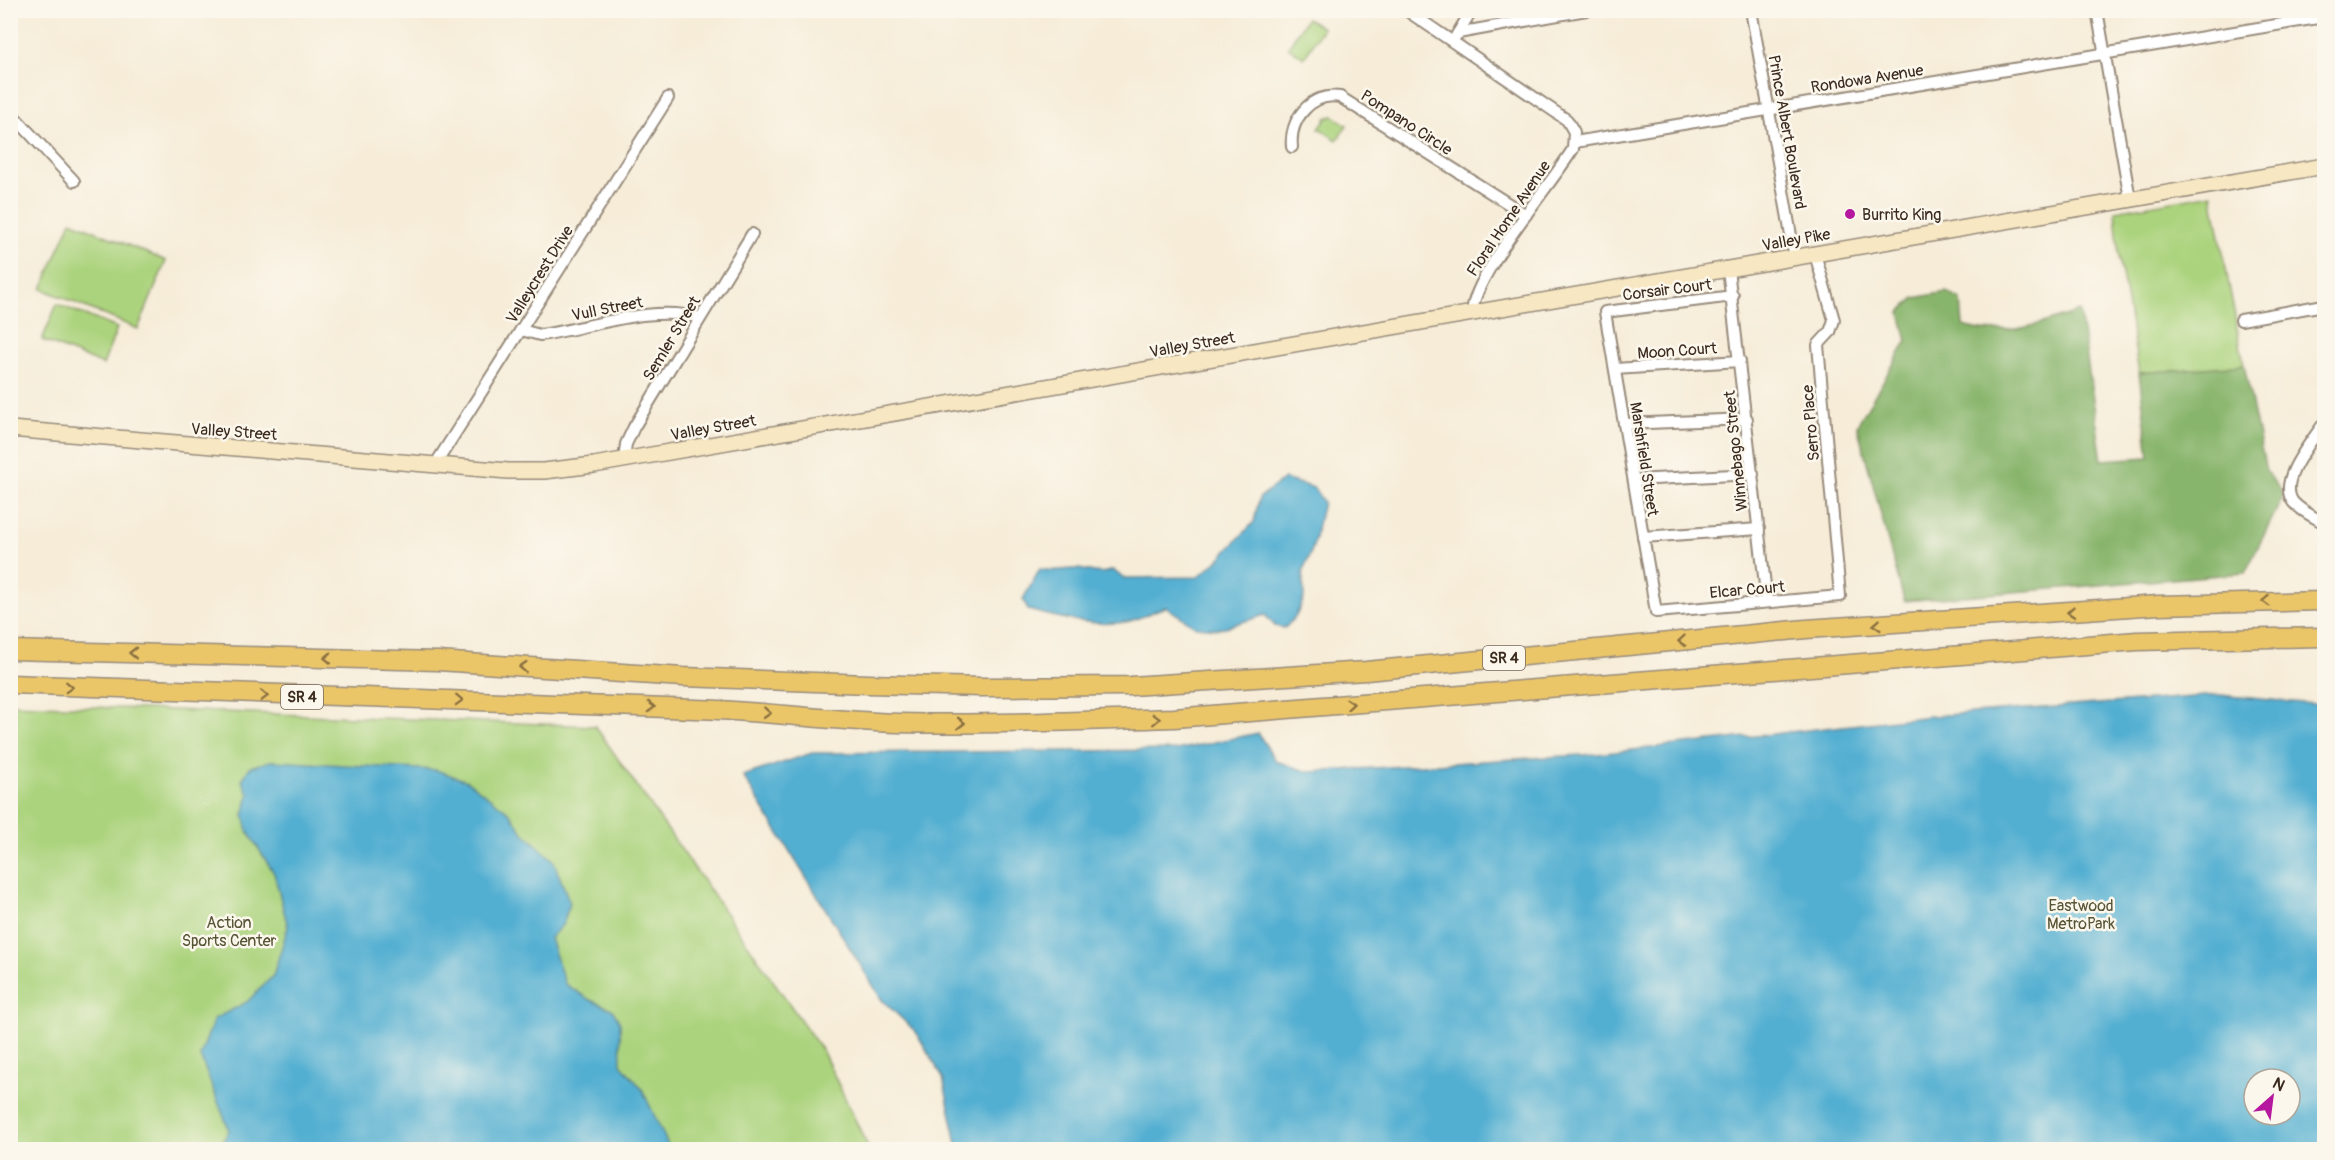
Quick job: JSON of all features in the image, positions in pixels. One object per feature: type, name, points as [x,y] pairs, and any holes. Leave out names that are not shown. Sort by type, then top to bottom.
[{"type":"highway","name":"SR 4","points":[[10,650],[438,661],[660,675],[868,684],[1131,686],[1366,671],[1806,629],[2159,605],[2325,601]]},
{"type":"highway","name":"SR 4","points":[[10,684],[268,696],[431,699],[708,709],[897,723],[1022,724],[1174,718],[2137,641],[2325,637]]},
{"type":"street","points":[[1406,10],[1455,37],[1567,120],[1574,132],[1575,142]]},
{"type":"street","points":[[1455,37],[1472,10]]},
{"type":"street","points":[[1455,37],[1586,10]]},
{"type":"street","name":"Prince Albert Boulevard","points":[[1751,10],[1795,258]]},
{"type":"street","points":[[2097,10],[2130,200]]},
{"type":"street","name":"Rondowa Avenue","points":[[1575,142],[2325,17]]},
{"type":"street","name":"Pompano Circle","points":[[1292,147],[1293,131],[1303,111],[1318,99],[1340,97],[1526,215]]},
{"type":"street","name":"Valleycrest Drive","points":[[435,465],[668,98]]},
{"type":"street","points":[[10,112],[74,181]]},
{"type":"street","name":"Floral Home Avenue","points":[[1472,314],[1474,297],[1526,215],[1568,157],[1575,142]]},
{"type":"street","name":"Valley Pike","points":[[1415,324],[2325,166]]},
{"type":"street","name":"Semler Street","points":[[624,460],[626,444],[634,427],[752,234]]},
{"type":"street","name":"Serro Place","points":[[1815,254],[1834,320],[1830,332],[1818,345],[1840,596]]},
{"type":"street","name":"Winnebago Street","points":[[1728,269],[1733,296],[1767,602]]},
{"type":"street","name":"Corsair Court","points":[[1605,312],[1733,296]]},
{"type":"street","points":[[2241,320],[2325,306]]},
{"type":"street","name":"Vull Street","points":[[520,330],[540,335],[661,312],[700,318]]},
{"type":"street","name":"Marshfield Street","points":[[1605,312],[1656,612]]},
{"type":"street","name":"Valley Street","points":[[10,429],[522,471],[624,460],[1415,324]]},
{"type":"street","name":"Moon Court","points":[[1615,369],[1740,361]]},
{"type":"street","points":[[1624,424],[1747,419]]},
{"type":"street","points":[[2325,423],[2290,476],[2290,495],[2300,508],[2325,523]]},
{"type":"street","points":[[1634,480],[1753,474]]},
{"type":"street","points":[[1643,537],[1759,529]]},
{"type":"street","name":"Elcar Court","points":[[1656,612],[1840,596]]},
{"type":"green space","points":[[1307,18],[1323,28],[1304,58],[1288,47]]},
{"type":"green space","points":[[1333,116],[1347,125],[1337,140],[1319,128],[1326,118]]},
{"type":"green space","points":[[2212,194],[2244,365],[2139,373],[2119,257],[2115,211]]},
{"type":"green space","points":[[71,221],[166,261],[138,329],[42,289]]},
{"type":"green space","points":[[1946,292],[1961,300],[1963,326],[1978,330],[2022,328],[2080,311],[2102,460],[2149,457],[2139,373],[2244,365],[2266,471],[2284,495],[2245,573],[1904,601],[1857,425],[1907,341],[1900,312],[1915,298]]},
{"type":"green space","points":[[57,304],[117,328],[103,365],[42,340]]},
{"type":"green space","name":"Action Sports Center","points":[[11,704],[595,726],[823,1052],[869,1149],[11,1149]]},
{"type":"water","points":[[1284,479],[1314,488],[1323,502],[1313,547],[1303,571],[1304,598],[1296,616],[1285,628],[1275,626],[1265,615],[1219,629],[1196,627],[1166,607],[1130,621],[1114,623],[1077,621],[1028,610],[1023,599],[1040,569],[1050,571],[1079,569],[1100,573],[1113,570],[1123,578],[1198,577],[1219,559],[1254,522],[1259,498]]},
{"type":"water","name":"Eastwood MetroPark","points":[[2220,695],[2324,705],[2324,1149],[958,1149],[943,1078],[916,1032],[882,1000],[743,776],[812,753],[1176,750],[1258,733],[1276,761],[1309,772],[1597,754],[1931,716]]},
{"type":"water","points":[[271,761],[436,770],[467,781],[510,813],[522,831],[553,860],[570,903],[563,924],[550,938],[565,984],[590,1000],[612,1009],[620,1023],[621,1064],[642,1089],[670,1149],[219,1149],[229,1130],[200,1056],[214,1019],[247,1002],[273,976],[288,927],[274,873],[248,832],[244,815],[249,794],[242,780],[250,767]]},
{"type":"place","name":"Burrito King","points":[[1850,214]]}]
